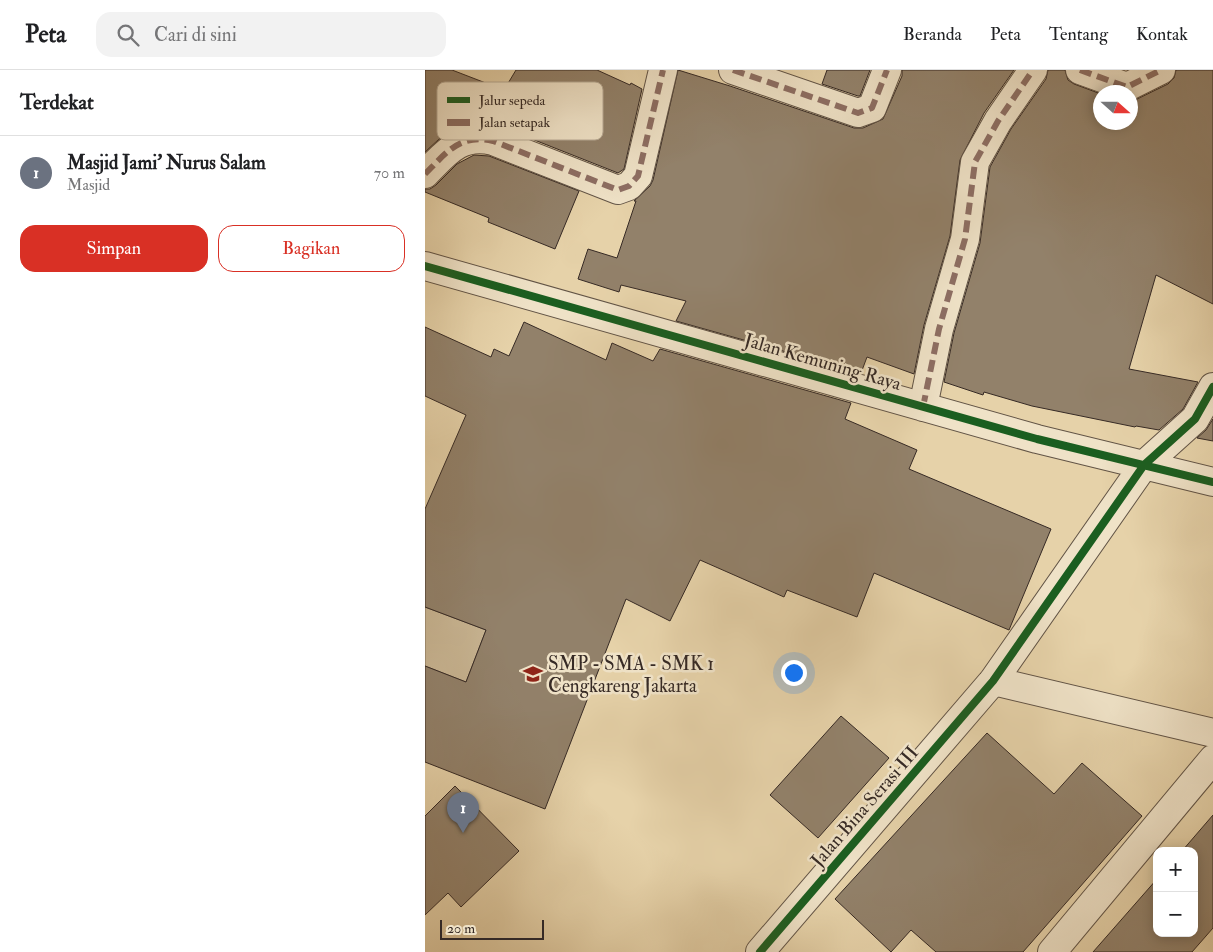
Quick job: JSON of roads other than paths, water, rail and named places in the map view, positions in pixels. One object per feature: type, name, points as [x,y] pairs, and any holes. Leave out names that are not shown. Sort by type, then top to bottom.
[{"type":"street","points":[[489,140],[618,190],[629,186],[638,176],[663,70]]},
{"type":"street","points":[[733,70],[858,113],[872,108],[887,70]]},
{"type":"street","points":[[923,407],[939,329],[965,239],[975,162],[998,122],[1033,70]]},
{"type":"street","points":[[1081,70],[1127,87],[1161,70]]},
{"type":"street","points":[[425,174],[453,146],[465,140]]},
{"type":"street","name":"Jalan Kemuning Raya","points":[[425,266],[1037,439],[1213,482]]},
{"type":"street","name":"Jalan Bina Serasi III","points":[[760,952],[993,681],[1143,465],[1195,420],[1213,387]]},
{"type":"street","points":[[993,681],[1213,733]]},
{"type":"street","points":[[1052,952],[1213,759]]},
{"type":"place","name":"SMP - SMA - SMK 1 Cengkareng Jakarta","points":[[533,674]]},
{"type":"place","name":"Masjid Jami' Nurus Salam","points":[[463,833]]}]
